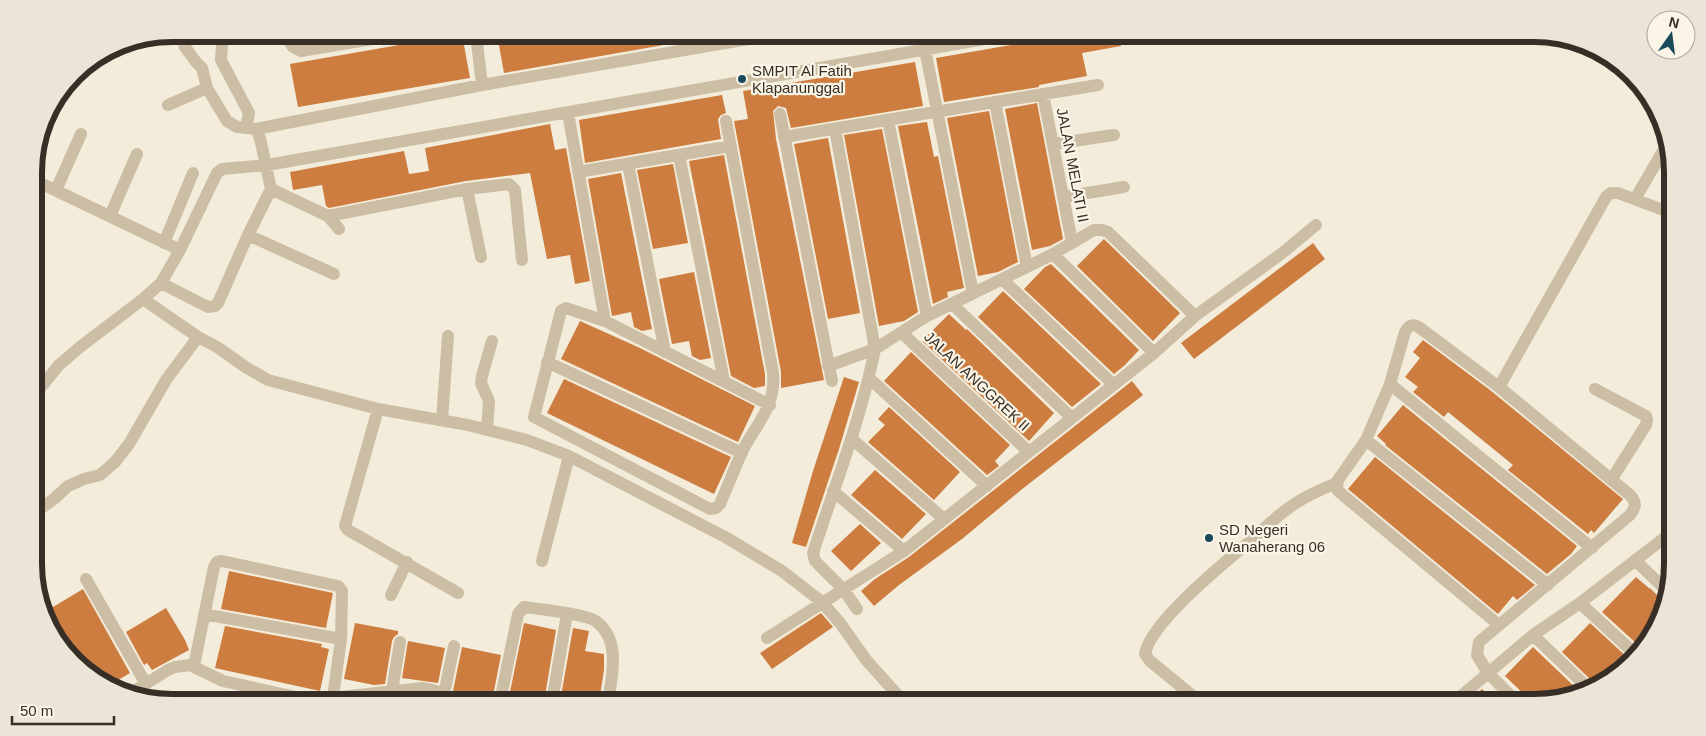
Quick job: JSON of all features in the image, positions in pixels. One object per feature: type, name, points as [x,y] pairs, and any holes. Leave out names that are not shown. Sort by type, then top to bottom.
[{"type":"street","points":[[42,385],[60,365],[80,347],[161,283],[180,250],[217,173],[222,169],[266,160],[568,113],[907,42]]},
{"type":"street","points":[[925,42],[973,293]]},
{"type":"street","points":[[184,43],[202,68],[207,88],[227,120],[237,127],[254,132],[482,85],[728,43]]},
{"type":"street","points":[[161,283],[208,307],[215,306],[271,189],[266,160],[254,132],[249,113],[221,60],[222,43]]},
{"type":"street","points":[[290,43],[298,51],[305,51],[351,43]]},
{"type":"street","points":[[293,47],[301,43]]},
{"type":"street","points":[[477,43],[482,85]]},
{"type":"street","points":[[202,68],[221,60]]},
{"type":"street","points":[[784,137],[1098,85]]},
{"type":"street","points":[[168,104],[207,88]]},
{"type":"street","name":"JALAN MELATI II","points":[[1043,94],[1072,242]]},
{"type":"street","points":[[995,102],[1027,267]]},
{"type":"street","points":[[568,113],[605,321]]},
{"type":"street","points":[[780,114],[832,381]]},
{"type":"street","points":[[888,120],[927,316]]},
{"type":"street","points":[[726,121],[773,373],[774,390],[770,405],[742,453],[720,504],[716,508],[710,509],[536,419],[534,414],[560,311],[563,308],[605,321],[770,405]]},
{"type":"street","points":[[835,128],[875,348],[869,378],[852,439],[833,491],[813,557],[844,590],[858,609]]},
{"type":"street","points":[[56,190],[80,134]]},
{"type":"street","points":[[1052,144],[1114,135]]},
{"type":"street","points":[[578,172],[731,146]]},
{"type":"street","points":[[110,216],[136,154]]},
{"type":"street","points":[[679,155],[724,382]]},
{"type":"street","points":[[1636,200],[1662,156]]},
{"type":"street","points":[[628,164],[665,352]]},
{"type":"street","points":[[164,242],[193,172]]},
{"type":"street","points":[[43,184],[180,250]]},
{"type":"street","points":[[328,216],[467,189],[505,184],[513,186],[515,190],[522,260]]},
{"type":"street","points":[[1063,197],[1124,187]]},
{"type":"street","points":[[271,189],[328,216],[339,229]]},
{"type":"street","points":[[467,189],[481,257]]},
{"type":"street","points":[[1499,387],[1604,200],[1611,194],[1618,193],[1664,210]]},
{"type":"street","points":[[767,638],[904,551],[1154,354],[1195,316],[1281,254],[1316,225]]},
{"type":"street","points":[[828,366],[875,348],[927,316],[1053,254],[1094,230],[1108,232],[1195,316]]},
{"type":"street","points":[[248,235],[334,274]]},
{"type":"street","points":[[1053,254],[1154,354]]},
{"type":"street","points":[[1002,279],[1114,385]]},
{"type":"street","points":[[143,299],[198,337],[268,380],[378,409],[442,420],[527,440],[569,456],[726,538],[782,571],[822,602],[840,623],[867,661],[896,693]]},
{"type":"street","points":[[952,304],[1072,418]]},
{"type":"street","points":[[1189,693],[1150,661],[1145,654],[1147,644],[1174,611],[1202,583],[1286,510],[1312,493],[1337,483],[1366,440],[1390,384],[1405,332],[1408,328],[1415,325],[1499,387],[1634,500],[1635,508],[1630,515],[1477,645],[1477,655],[1488,673],[1508,693]]},
{"type":"street","name":"JALAN ANGGREK II","points":[[902,333],[1029,452]]},
{"type":"street","points":[[442,420],[448,336]]},
{"type":"street","points":[[42,508],[68,486],[84,478],[100,475],[115,462],[129,444],[166,380],[198,337]]},
{"type":"street","points":[[487,430],[488,401],[481,383],[492,341]]},
{"type":"street","points":[[547,362],[742,453]]},
{"type":"street","points":[[42,378],[46,381]]},
{"type":"street","points":[[869,378],[987,486]]},
{"type":"street","points":[[1390,384],[1592,548]]},
{"type":"street","points":[[1595,389],[1646,416],[1647,420],[1646,425],[1611,480]]},
{"type":"street","points":[[378,409],[345,526],[348,530],[407,562],[458,593]]},
{"type":"street","points":[[852,439],[944,519]]},
{"type":"street","points":[[1366,440],[1548,585]]},
{"type":"street","points":[[542,561],[569,456]]},
{"type":"street","points":[[1337,483],[1338,491],[1499,625]]},
{"type":"street","points":[[833,491],[904,551]]},
{"type":"street","points":[[1464,693],[1533,635],[1580,603],[1664,538]]},
{"type":"street","points":[[1635,560],[1661,586]]},
{"type":"street","points":[[194,666],[214,567],[217,562],[222,561],[338,586],[342,591],[341,638],[332,694]]},
{"type":"street","points":[[391,595],[407,562]]},
{"type":"street","points":[[86,579],[146,684]]},
{"type":"street","points":[[1580,603],[1630,650]]},
{"type":"street","points":[[502,694],[518,614],[524,607],[596,621],[609,640],[614,665],[609,694]]},
{"type":"street","points":[[204,614],[341,638]]},
{"type":"street","points":[[553,694],[567,614]]},
{"type":"street","points":[[1533,635],[1583,683]]},
{"type":"street","points":[[392,691],[400,642]]},
{"type":"street","points":[[449,694],[454,646]]},
{"type":"street","points":[[138,689],[175,667],[194,666],[223,681],[279,694]]},
{"type":"street","points":[[363,694],[422,688],[442,694]]},
{"type":"building","points":[[1025,42],[1120,42],[1121,46],[1082,53],[1087,76],[1039,85],[1039,87],[944,102],[936,58]]},
{"type":"building","points":[[411,43],[464,43],[470,78],[298,107],[290,64]]},
{"type":"building","points":[[499,43],[677,43],[504,73]]},
{"type":"building","points":[[915,62],[923,106],[791,128],[786,108],[778,106],[773,111],[776,139],[824,380],[781,388],[781,372],[734,121],[748,119],[743,91]]},
{"type":"building","points":[[722,95],[726,113],[718,119],[721,139],[585,163],[579,120]]},
{"type":"building","points":[[1037,103],[1063,239],[1050,246],[1032,250],[1005,109]]},
{"type":"building","points":[[989,111],[1018,262],[998,272],[978,276],[947,118]]},
{"type":"building","points":[[927,122],[934,157],[938,156],[964,288],[947,292],[948,297],[933,304],[898,126]]},
{"type":"building","points":[[550,124],[555,150],[566,148],[590,281],[575,284],[570,255],[547,259],[530,173],[466,181],[329,208],[326,206],[322,185],[293,190],[290,172],[404,151],[409,174],[429,171],[425,148]]},
{"type":"building","points":[[882,129],[918,312],[904,321],[879,326],[844,135]]},
{"type":"building","points":[[828,138],[860,313],[828,319],[794,144]]},
{"type":"building","points":[[724,155],[765,374],[765,386],[754,388],[731,376],[689,161]]},
{"type":"building","points":[[673,164],[688,243],[653,249],[637,170]]},
{"type":"building","points":[[621,173],[652,329],[642,331],[634,327],[631,312],[612,316],[588,179]]},
{"type":"building","points":[[1104,239],[1180,313],[1153,341],[1077,266]]},
{"type":"building","points":[[1313,243],[1325,259],[1194,359],[1181,343]]},
{"type":"building","points":[[1051,264],[1139,350],[1114,374],[1024,289],[1045,267]]},
{"type":"building","points":[[694,272],[711,358],[700,360],[692,356],[689,341],[672,344],[659,279]]},
{"type":"building","points":[[1003,291],[1101,384],[1072,407],[978,317]]},
{"type":"building","points":[[949,314],[1054,413],[1029,441],[922,341]]},
{"type":"building","points":[[580,321],[640,348],[755,406],[738,442],[561,359]]},
{"type":"building","points":[[1423,340],[1490,390],[1623,499],[1594,533],[1591,530],[1588,534],[1508,470],[1513,465],[1448,412],[1444,417],[1413,392],[1418,387],[1405,377],[1420,358],[1413,352]]},
{"type":"building","points":[[911,352],[1010,445],[995,461],[999,466],[987,475],[884,381]]},
{"type":"building","points":[[844,377],[859,382],[806,547],[792,543]]},
{"type":"building","points":[[564,379],[731,457],[714,494],[547,413]]},
{"type":"building","points":[[1132,381],[1143,395],[1021,490],[962,539],[899,585],[874,606],[861,591],[875,579],[909,557]]},
{"type":"building","points":[[1403,405],[1577,546],[1571,554],[1547,574],[1385,445],[1377,436]]},
{"type":"building","points":[[889,407],[960,472],[934,500],[868,442],[885,425],[878,419]]},
{"type":"building","points":[[1375,457],[1535,585],[1517,600],[1513,596],[1498,614],[1348,489]]},
{"type":"building","points":[[875,470],[926,514],[902,539],[851,495]]},
{"type":"building","points":[[860,524],[881,543],[851,571],[831,551]]},
{"type":"building","points":[[229,571],[333,593],[326,628],[221,609]]},
{"type":"building","points":[[1636,577],[1659,597],[1654,613],[1636,644],[1602,612]]},
{"type":"building","points":[[83,589],[130,673],[117,681],[93,667],[74,648],[60,628],[51,608]]},
{"type":"building","points":[[166,608],[189,650],[152,670],[147,663],[144,665],[126,632]]},
{"type":"building","points":[[821,613],[833,627],[772,669],[760,653]]},
{"type":"building","points":[[355,623],[398,631],[398,634],[392,641],[385,684],[374,685],[344,679]]},
{"type":"building","points":[[524,623],[556,630],[545,694],[510,694]]},
{"type":"building","points":[[1590,623],[1625,655],[1606,672],[1591,680],[1562,652]]},
{"type":"building","points":[[225,626],[322,644],[321,647],[329,649],[320,691],[215,668]]},
{"type":"building","points":[[573,628],[589,631],[585,651],[604,654],[600,694],[561,694]]},
{"type":"building","points":[[408,641],[445,648],[438,683],[402,678]]},
{"type":"building","points":[[462,647],[501,655],[493,694],[456,694],[453,691]]},
{"type":"building","points":[[1533,647],[1575,687],[1542,693],[1523,693],[1505,676]]},
{"type":"building","points":[[1482,689],[1487,693],[1478,693]]},
{"type":"place","name":"SMPIT Al Fatih Klapanunggal","points":[[742,79]]},
{"type":"place","name":"SD Negeri Wanaherang 06","points":[[1209,538]]}]
